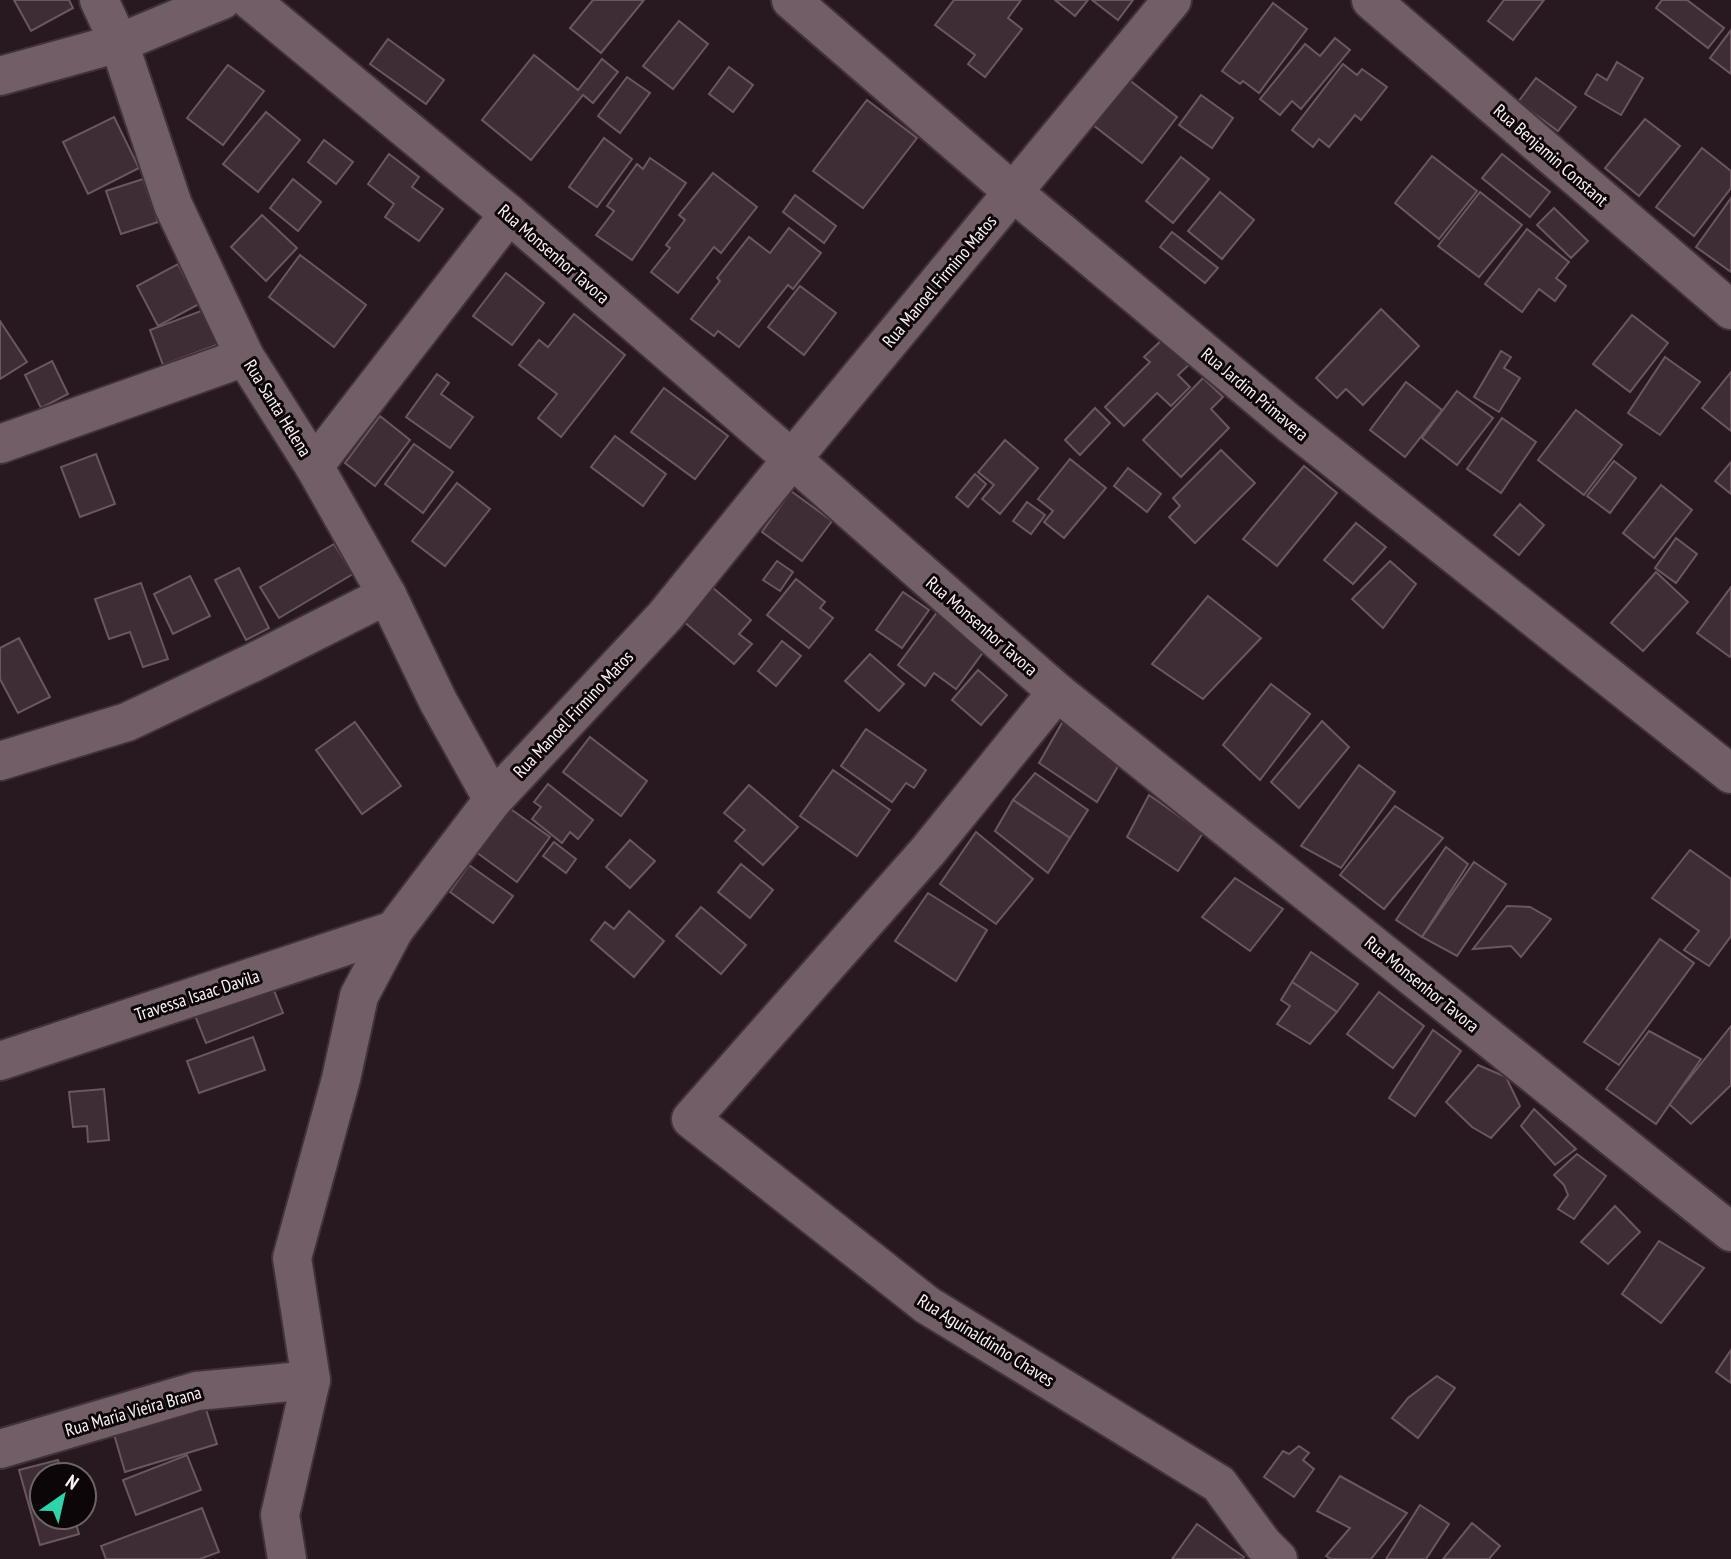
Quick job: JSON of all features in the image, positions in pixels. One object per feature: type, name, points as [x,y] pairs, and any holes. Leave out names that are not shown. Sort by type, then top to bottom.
[{"type":"street","name":"Rua Santa Helena","points":[[99,0],[119,44],[173,205],[246,358],[314,466],[387,595],[438,701],[493,800]]},
{"type":"street","points":[[0,76],[119,44],[222,0]]},
{"type":"street","name":"Rua Monsenhor Tavora","points":[[250,0],[509,214],[1057,692],[1731,1232]]},
{"type":"street","name":"Rua Jardim Primavera","points":[[791,0],[1013,192],[1289,423],[1731,774]]},
{"type":"street","name":"Rua Manoel Firmino Matos","points":[[287,1559],[280,1515],[311,1380],[292,1258],[341,1079],[359,996],[394,930],[493,800],[665,616],[1172,0]]},
{"type":"street","name":"Rua Benjamin Constant","points":[[1371,0],[1731,310]]},
{"type":"street","points":[[314,466],[509,214]]},
{"type":"street","points":[[0,443],[246,358]]},
{"type":"street","points":[[0,761],[127,722],[387,595]]},
{"type":"street","name":"Rua Aguinaldinho Chaves","points":[[1057,692],[928,852],[691,1119],[927,1305],[1219,1484],[1278,1559]]},
{"type":"street","name":"Travessa Isaac Davila","points":[[0,1061],[394,930]]},
{"type":"street","name":"Rua Maria Vieira Brana","points":[[0,1448],[197,1391],[311,1380]]},
{"type":"building","points":[[14,0],[69,0],[73,8],[31,31]]},
{"type":"building","points":[[593,0],[644,0],[601,53],[570,28]]},
{"type":"building","points":[[954,0],[1021,0],[1008,18],[1022,29],[985,77],[968,64],[975,55],[935,25]]},
{"type":"building","points":[[1055,0],[1088,0],[1075,16]]},
{"type":"building","points":[[1092,0],[1133,0],[1118,20]]},
{"type":"building","points":[[1504,0],[1544,0],[1513,40],[1488,21]]},
{"type":"building","points":[[1662,0],[1687,0],[1724,28],[1708,48],[1656,8]]},
{"type":"building","points":[[1273,3],[1307,29],[1259,93],[1243,81],[1240,84],[1222,71]]},
{"type":"building","points":[[679,21],[708,44],[673,89],[643,66]]},
{"type":"building","points":[[1731,30],[1731,74],[1710,58]]},
{"type":"building","points":[[1335,38],[1350,50],[1301,109],[1292,101],[1280,115],[1260,99],[1305,44],[1320,56]]},
{"type":"building","points":[[388,39],[444,80],[426,104],[370,64]]},
{"type":"building","points":[[534,55],[578,90],[602,59],[618,72],[593,103],[583,95],[531,160],[482,120]]},
{"type":"building","points":[[1617,62],[1643,78],[1621,115],[1585,94],[1597,74],[1607,80]]},
{"type":"building","points":[[1343,64],[1357,75],[1362,69],[1387,87],[1361,120],[1355,115],[1329,147],[1319,139],[1313,147],[1292,130]]},
{"type":"building","points":[[228,65],[264,91],[223,145],[187,118]]},
{"type":"building","points":[[729,67],[753,85],[733,112],[709,94]]},
{"type":"building","points":[[627,77],[650,93],[620,133],[598,116]]},
{"type":"building","points":[[1536,78],[1576,107],[1558,131],[1518,102]]},
{"type":"building","points":[[1128,79],[1177,117],[1142,163],[1093,125]]},
{"type":"building","points":[[1201,95],[1233,118],[1212,148],[1179,125]]},
{"type":"building","points":[[867,100],[917,138],[863,208],[813,171]]},
{"type":"building","points":[[266,112],[300,140],[258,192],[223,164]]},
{"type":"building","points":[[114,117],[139,168],[88,194],[63,142]]},
{"type":"building","points":[[1645,119],[1680,146],[1639,196],[1605,168]]},
{"type":"building","points":[[604,138],[632,159],[597,207],[569,187]]},
{"type":"building","points":[[324,140],[353,162],[336,184],[308,162]]},
{"type":"building","points":[[1702,148],[1731,171],[1731,188],[1694,236],[1656,207]]},
{"type":"building","points":[[389,154],[419,177],[412,187],[443,209],[419,241],[385,217],[394,204],[368,184]]},
{"type":"building","points":[[1502,154],[1550,192],[1530,217],[1482,178]]},
{"type":"building","points":[[1432,156],[1477,191],[1439,239],[1395,203]]},
{"type":"building","points":[[1181,157],[1209,179],[1173,223],[1146,201]]},
{"type":"building","points":[[650,158],[686,183],[632,260],[596,235],[614,211],[607,206],[637,164],[643,169]]},
{"type":"building","points":[[713,173],[757,207],[721,253],[714,247],[678,293],[651,272],[670,248],[666,245],[685,220],[679,215]]},
{"type":"building","points":[[143,179],[158,222],[121,234],[106,191]]},
{"type":"building","points":[[293,179],[321,202],[298,231],[270,208]]},
{"type":"building","points":[[1220,192],[1254,220],[1222,259],[1188,231]]},
{"type":"building","points":[[1480,192],[1522,225],[1479,277],[1438,246]]},
{"type":"building","points":[[795,195],[836,226],[824,243],[783,212]]},
{"type":"building","points":[[1731,198],[1731,272],[1696,247]]},
{"type":"building","points":[[1554,208],[1588,241],[1571,258],[1537,225]]},
{"type":"building","points":[[262,215],[297,248],[266,281],[231,247]]},
{"type":"building","points":[[789,228],[821,253],[793,289],[788,285],[739,347],[718,331],[714,336],[691,319],[720,281],[717,278],[749,237],[770,253]]},
{"type":"building","points":[[1527,229],[1569,262],[1556,278],[1566,286],[1555,301],[1539,289],[1522,312],[1485,284]]},
{"type":"building","points":[[1172,232],[1218,268],[1205,283],[1160,247]]},
{"type":"building","points":[[300,255],[366,305],[334,347],[269,297]]},
{"type":"building","points":[[178,264],[199,304],[158,326],[137,286]]},
{"type":"building","points":[[506,273],[544,303],[512,345],[473,316]]},
{"type":"building","points":[[800,286],[836,313],[804,355],[768,327]]},
{"type":"building","points":[[209,308],[222,343],[163,365],[150,330]]},
{"type":"building","points":[[1381,309],[1419,346],[1363,405],[1346,389],[1337,398],[1316,378]]},
{"type":"building","points":[[574,314],[625,355],[561,437],[538,418],[557,394],[519,365],[539,340],[548,347]]},
{"type":"building","points":[[1632,315],[1668,343],[1630,392],[1593,364]]},
{"type":"building","points":[[0,321],[27,362],[0,379]]},
{"type":"building","points":[[1167,335],[1193,361],[1178,375],[1190,387],[1171,406],[1157,393],[1124,426],[1105,407],[1150,362],[1144,357]]},
{"type":"building","points":[[1501,351],[1511,357],[1504,368],[1520,378],[1499,412],[1474,397]]},
{"type":"building","points":[[1665,357],[1700,382],[1660,435],[1628,413]]},
{"type":"building","points":[[52,361],[68,394],[41,408],[25,375]]},
{"type":"building","points":[[1731,372],[1731,431],[1702,408]]},
{"type":"building","points":[[437,374],[449,383],[441,394],[473,417],[450,448],[406,417]]},
{"type":"building","points":[[1203,378],[1223,397],[1211,409],[1229,428],[1181,477],[1143,440]]},
{"type":"building","points":[[1406,382],[1442,410],[1405,457],[1370,430]]},
{"type":"building","points":[[664,388],[728,436],[695,479],[631,432]]},
{"type":"building","points":[[1457,391],[1493,418],[1457,465],[1422,438]]},
{"type":"building","points":[[1095,408],[1110,423],[1080,455],[1065,440]]},
{"type":"building","points":[[1576,410],[1622,445],[1584,495],[1538,460]]},
{"type":"building","points":[[380,416],[410,440],[375,486],[345,463]]},
{"type":"building","points":[[1502,418],[1536,442],[1501,493],[1467,469]]},
{"type":"building","points":[[615,436],[666,474],[643,506],[591,467]]},
{"type":"building","points":[[1005,440],[1038,468],[1000,514],[982,499],[994,485],[978,472]]},
{"type":"building","points":[[414,444],[453,472],[423,513],[385,484]]},
{"type":"building","points":[[1221,450],[1255,483],[1195,543],[1169,517],[1180,506],[1173,498]]},
{"type":"building","points":[[96,454],[115,504],[80,517],[61,467]]},
{"type":"building","points":[[1070,459],[1106,488],[1064,538],[1044,522],[1053,511],[1038,499]]},
{"type":"building","points":[[1614,461],[1636,478],[1610,513],[1587,496]]},
{"type":"building","points":[[1731,462],[1731,494],[1715,481]]},
{"type":"building","points":[[1304,466],[1337,493],[1277,566],[1243,539]]},
{"type":"building","points":[[1128,468],[1161,494],[1147,512],[1114,486]]},
{"type":"building","points":[[975,474],[986,484],[968,507],[956,497]]},
{"type":"building","points":[[457,483],[490,509],[445,566],[412,541]]},
{"type":"building","points":[[1661,485],[1692,510],[1654,558],[1623,533]]},
{"type":"building","points":[[791,491],[832,521],[802,561],[762,532]]},
{"type":"building","points":[[1027,502],[1045,515],[1031,534],[1013,521]]},
{"type":"building","points":[[1520,504],[1544,525],[1519,555],[1494,535]]},
{"type":"building","points":[[1356,523],[1386,547],[1353,584],[1324,560]]},
{"type":"building","points":[[1676,538],[1697,554],[1676,583],[1655,568]]},
{"type":"building","points":[[334,544],[353,574],[279,618],[260,587]]},
{"type":"building","points":[[777,561],[793,572],[780,591],[763,580]]},
{"type":"building","points":[[1390,561],[1416,584],[1383,628],[1352,599]]},
{"type":"building","points":[[239,568],[269,628],[246,640],[215,580]]},
{"type":"building","points":[[1656,572],[1688,602],[1643,651],[1611,623]]},
{"type":"building","points":[[190,576],[210,616],[173,634],[154,594]]},
{"type":"building","points":[[796,579],[825,602],[820,608],[833,618],[809,648],[767,615]]},
{"type":"building","points":[[706,582],[751,620],[739,634],[752,644],[734,664],[677,616]]},
{"type":"building","points":[[141,583],[168,659],[143,667],[130,632],[109,639],[95,599]]},
{"type":"building","points":[[1731,587],[1731,656],[1730,657],[1697,633]]},
{"type":"building","points":[[903,592],[929,610],[902,648],[876,630]]},
{"type":"building","points":[[1208,596],[1261,638],[1203,699],[1152,664]]},
{"type":"building","points":[[938,611],[987,647],[956,689],[934,673],[925,686],[898,665]]},
{"type":"building","points":[[19,638],[50,697],[18,713],[0,679],[0,648]]},
{"type":"building","points":[[782,641],[801,656],[776,686],[758,671]]},
{"type":"building","points":[[870,654],[904,684],[879,711],[845,681]]},
{"type":"building","points":[[978,670],[1007,695],[981,725],[952,700]]},
{"type":"building","points":[[1271,684],[1310,714],[1260,780],[1223,745]]},
{"type":"building","points":[[1063,721],[1120,763],[1097,802],[1039,763]]},
{"type":"building","points":[[1322,721],[1349,747],[1299,808],[1271,782]]},
{"type":"building","points":[[355,722],[401,786],[362,814],[316,750]]},
{"type":"building","points":[[866,729],[926,770],[914,788],[906,783],[892,802],[841,766]]},
{"type":"building","points":[[590,737],[647,781],[621,816],[563,772]]},
{"type":"building","points":[[1359,765],[1395,792],[1341,868],[1301,846]]},
{"type":"building","points":[[833,770],[890,810],[857,856],[800,816]]},
{"type":"building","points":[[1035,773],[1088,810],[1070,838],[1013,800]]},
{"type":"building","points":[[548,784],[593,820],[578,839],[570,832],[562,843],[532,819],[541,807],[534,802]]},
{"type":"building","points":[[749,785],[798,827],[763,865],[735,841],[745,830],[724,813]]},
{"type":"building","points":[[1149,795],[1203,833],[1178,871],[1127,837]]},
{"type":"building","points":[[1013,800],[1070,838],[1048,873],[995,831]]},
{"type":"building","points":[[505,805],[550,837],[517,882],[472,849]]},
{"type":"building","points":[[1395,806],[1443,838],[1384,909],[1340,875]]},
{"type":"building","points":[[976,832],[1033,879],[996,924],[940,884]]},
{"type":"building","points":[[630,840],[655,861],[630,888],[606,867]]},
{"type":"building","points":[[554,842],[576,859],[566,873],[543,856]]},
{"type":"building","points":[[1446,847],[1468,864],[1422,937],[1396,920]]},
{"type":"building","points":[[1690,850],[1731,879],[1731,936],[1709,966],[1684,950],[1699,931],[1652,898]]},
{"type":"building","points":[[1474,862],[1506,884],[1457,956],[1422,937]]},
{"type":"building","points":[[741,864],[773,890],[750,918],[718,892]]},
{"type":"building","points":[[469,865],[513,896],[493,923],[450,892]]},
{"type":"building","points":[[1235,878],[1283,909],[1250,951],[1202,917]]},
{"type":"building","points":[[928,893],[987,930],[956,981],[895,941]]},
{"type":"building","points":[[1507,906],[1530,907],[1551,919],[1521,957],[1511,946],[1473,949]]},
{"type":"building","points":[[701,907],[746,945],[721,974],[676,936]]},
{"type":"building","points":[[629,911],[664,941],[634,977],[591,940],[605,922],[614,929]]},
{"type":"building","points":[[1660,939],[1694,963],[1619,1065],[1584,1042]]},
{"type":"building","points":[[1311,952],[1358,984],[1337,1012],[1292,982]]},
{"type":"building","points":[[1292,982],[1337,1012],[1310,1044],[1277,1024],[1290,1006],[1281,1000]]},
{"type":"building","points":[[271,983],[283,1013],[206,1043],[194,1013]]},
{"type":"building","points":[[1379,992],[1424,1026],[1393,1068],[1347,1034]]},
{"type":"building","points":[[1731,1026],[1731,1085],[1691,1124],[1669,1104]]},
{"type":"building","points":[[1433,1030],[1461,1051],[1415,1116],[1389,1098]]},
{"type":"building","points":[[1649,1031],[1701,1059],[1656,1124],[1606,1089]]},
{"type":"building","points":[[253,1037],[265,1070],[199,1093],[187,1061]]},
{"type":"building","points":[[1478,1065],[1506,1077],[1520,1106],[1491,1138],[1472,1127],[1446,1102]]},
{"type":"building","points":[[104,1089],[109,1140],[88,1142],[87,1126],[73,1127],[69,1092]]},
{"type":"building","points":[[1534,1109],[1576,1149],[1555,1165],[1521,1126]]},
{"type":"building","points":[[1577,1154],[1606,1176],[1574,1219],[1558,1209],[1568,1195],[1564,1185],[1554,1175]]},
{"type":"building","points":[[1615,1206],[1640,1232],[1608,1264],[1581,1242]]},
{"type":"building","points":[[1659,1241],[1704,1268],[1661,1323],[1622,1294]]},
{"type":"building","points":[[1731,1350],[1731,1383],[1716,1372]]},
{"type":"building","points":[[1437,1376],[1455,1388],[1418,1438],[1392,1418],[1408,1398]]},
{"type":"building","points":[[204,1403],[217,1444],[125,1472],[113,1431]]},
{"type":"building","points":[[1299,1446],[1309,1453],[1303,1460],[1314,1469],[1294,1497],[1264,1477],[1283,1451],[1289,1454]]},
{"type":"building","points":[[187,1455],[201,1490],[136,1515],[123,1480]]},
{"type":"building","points":[[28,1468],[28,1502],[19,1470]]},
{"type":"building","points":[[1340,1476],[1407,1513],[1371,1559],[1331,1559],[1326,1556],[1350,1528],[1317,1511]]},
{"type":"building","points":[[1420,1505],[1449,1524],[1426,1559],[1386,1559]]},
{"type":"building","points":[[202,1508],[219,1552],[200,1559],[106,1559],[101,1546]]},
{"type":"building","points":[[1472,1523],[1500,1546],[1489,1559],[1443,1559]]},
{"type":"building","points":[[1197,1524],[1244,1557],[1243,1559],[1172,1559]]},
{"type":"building","points":[[36,1531],[78,1531],[79,1534],[40,1545]]}]
